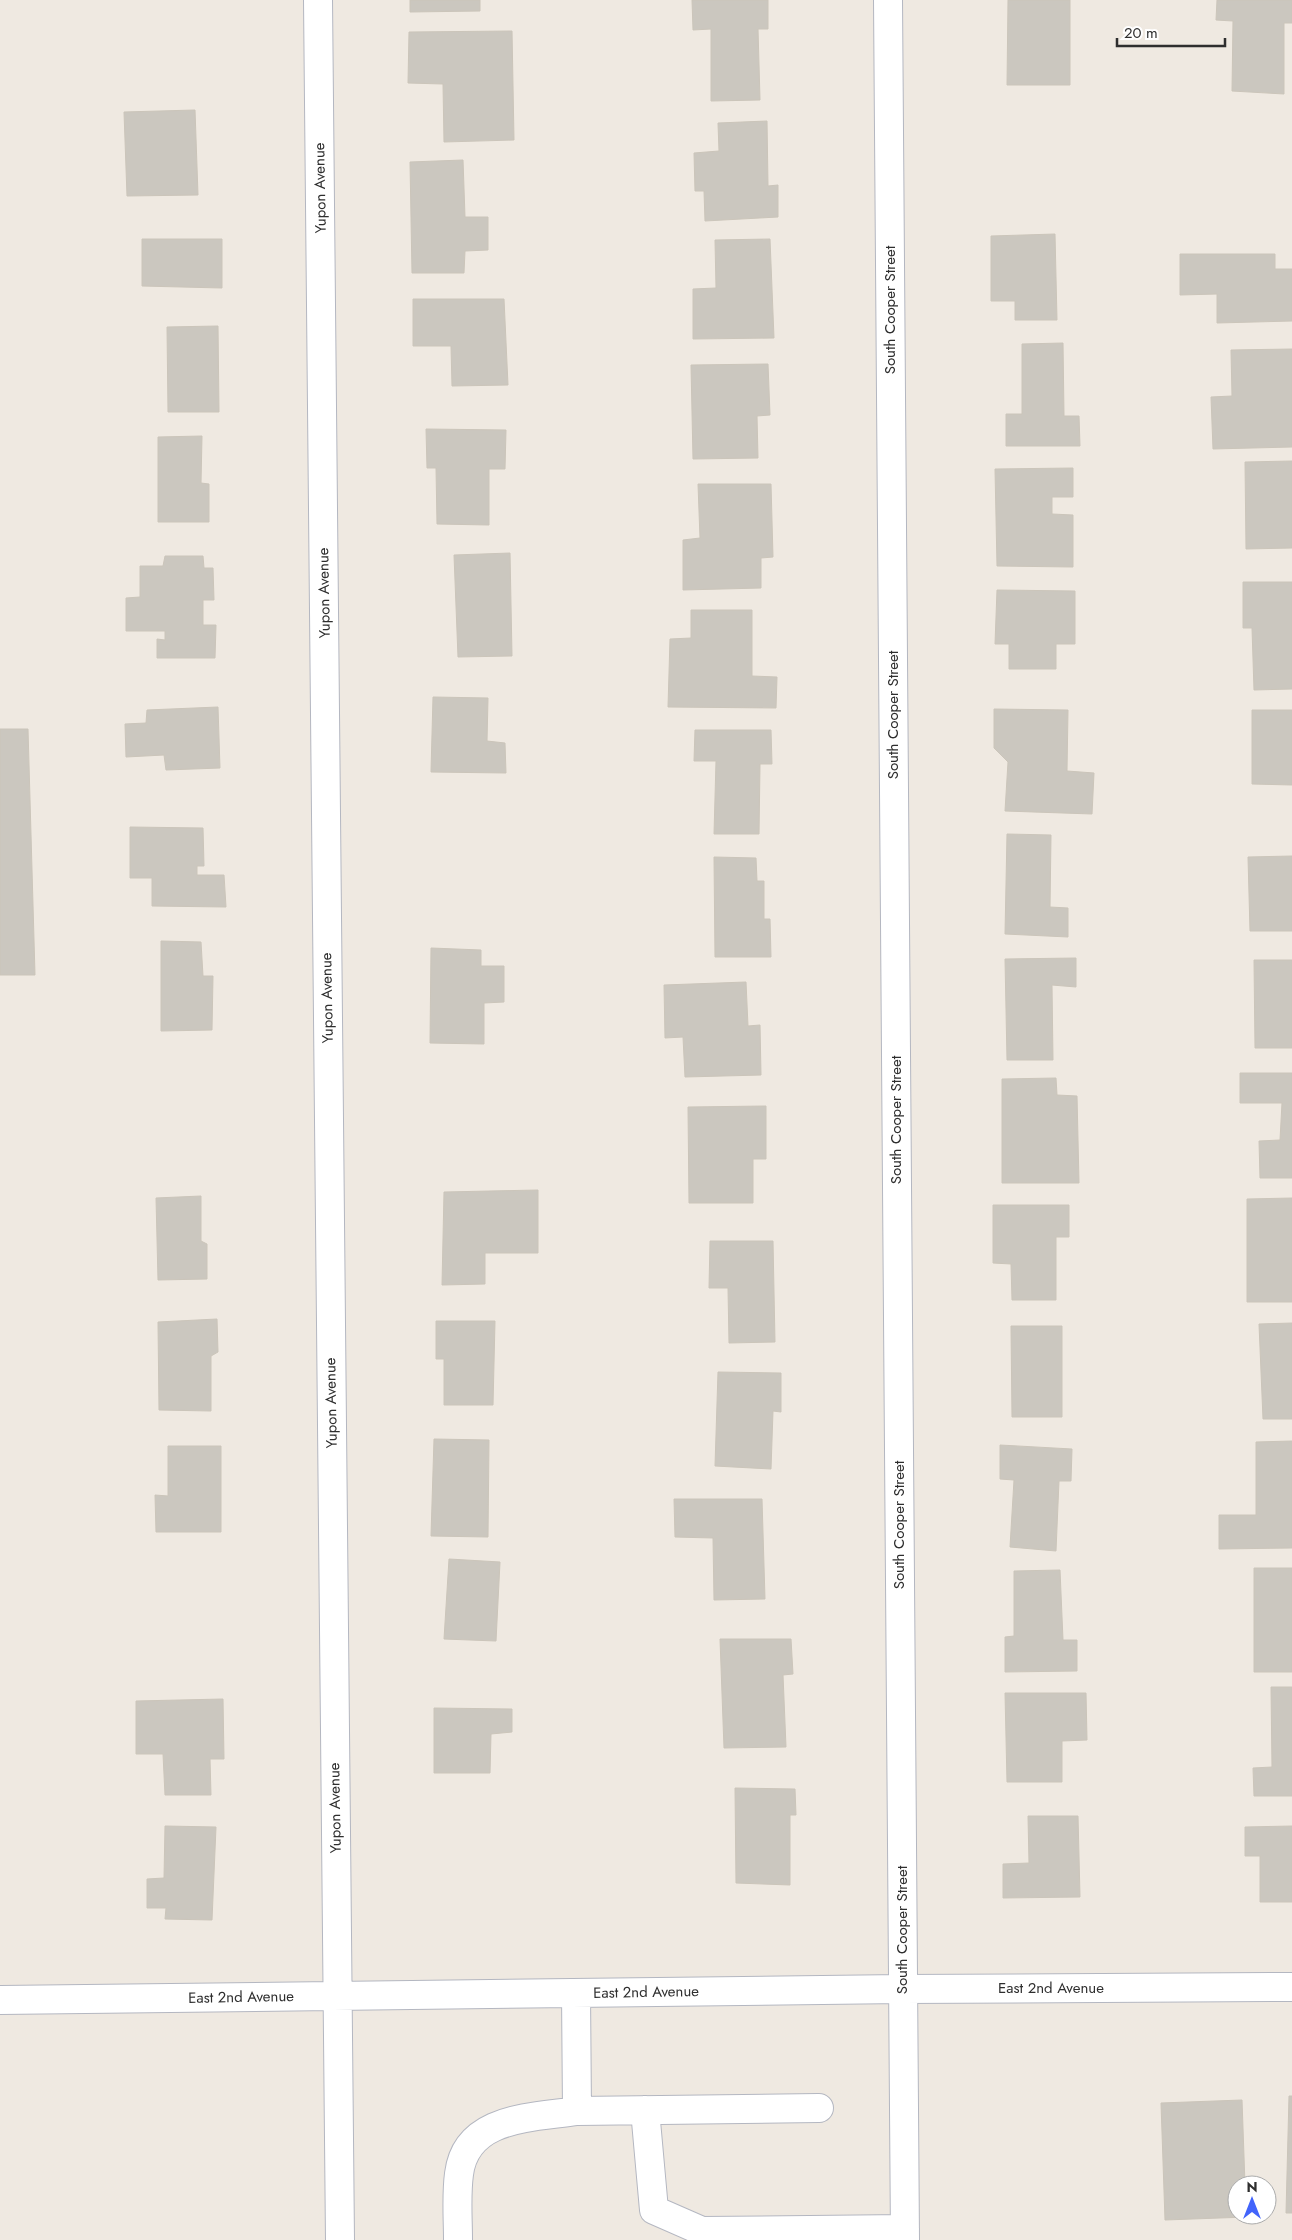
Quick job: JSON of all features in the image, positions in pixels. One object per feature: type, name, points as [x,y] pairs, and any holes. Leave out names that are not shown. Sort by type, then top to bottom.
[{"type":"street","name":"Yupon Avenue","points":[[318,0],[340,2240]]},
{"type":"street","name":"South Cooper Street","points":[[888,0],[905,2234]]},
{"type":"street","name":"East 2nd Avenue","points":[[0,2000],[902,1989],[1292,1987]]},
{"type":"street","points":[[576,1993],[577,2111]]},
{"type":"street","points":[[458,2240],[459,2174],[464,2153],[484,2131],[507,2122],[577,2111],[820,2108]]},
{"type":"street","points":[[645,2110],[654,2210],[702,2231],[905,2234]]},
{"type":"building","points":[[410,0],[480,0],[480,11],[410,12]]},
{"type":"building","points":[[692,0],[768,0],[768,29],[758,29],[760,100],[711,101],[711,29],[693,30]]},
{"type":"building","points":[[1008,0],[1070,0],[1070,85],[1007,85]]},
{"type":"building","points":[[1217,0],[1292,0],[1292,23],[1284,23],[1284,94],[1232,91],[1233,21],[1216,20]]},
{"type":"building","points":[[512,31],[514,140],[444,142],[443,84],[408,83],[409,32]]},
{"type":"building","points":[[195,110],[198,195],[127,196],[124,112]]},
{"type":"building","points":[[767,121],[768,186],[778,185],[778,217],[705,221],[704,191],[695,191],[694,153],[719,151],[718,123]]},
{"type":"building","points":[[463,160],[465,217],[488,217],[488,250],[465,251],[464,273],[412,273],[410,162]]},
{"type":"building","points":[[1055,234],[1057,320],[1015,320],[1015,301],[991,301],[991,236]]},
{"type":"building","points":[[142,239],[222,239],[222,288],[142,286]]},
{"type":"building","points":[[770,239],[774,338],[693,339],[693,289],[716,288],[715,240]]},
{"type":"building","points":[[1180,254],[1275,254],[1275,269],[1292,269],[1292,321],[1217,323],[1217,294],[1180,295]]},
{"type":"building","points":[[413,299],[504,299],[508,385],[452,386],[451,346],[413,346]]},
{"type":"building","points":[[218,326],[219,412],[168,412],[167,327]]},
{"type":"building","points":[[1063,343],[1064,416],[1079,416],[1080,446],[1006,446],[1006,414],[1022,414],[1022,344]]},
{"type":"building","points":[[1292,349],[1292,447],[1213,449],[1211,397],[1232,396],[1231,350]]},
{"type":"building","points":[[768,364],[770,415],[757,416],[758,458],[693,459],[691,365]]},
{"type":"building","points":[[426,429],[506,430],[505,469],[489,469],[489,525],[437,524],[436,468],[427,468]]},
{"type":"building","points":[[202,436],[201,483],[209,484],[209,522],[158,522],[158,437]]},
{"type":"building","points":[[1292,461],[1292,548],[1246,549],[1245,462]]},
{"type":"building","points":[[1073,468],[1073,497],[1052,497],[1052,514],[1073,515],[1073,567],[997,566],[995,469]]},
{"type":"building","points":[[698,484],[771,484],[773,557],[761,558],[761,588],[683,590],[683,540],[700,538]]},
{"type":"building","points":[[510,553],[512,656],[458,657],[454,555]]},
{"type":"building","points":[[165,556],[203,556],[204,568],[213,568],[214,600],[203,600],[203,625],[216,625],[215,658],[157,658],[157,639],[165,640],[165,631],[126,631],[126,598],[140,597],[140,566],[163,566]]},
{"type":"building","points":[[1243,582],[1292,582],[1292,689],[1254,690],[1252,628],[1243,628]]},
{"type":"building","points":[[997,590],[1075,591],[1075,644],[1056,644],[1056,669],[1009,669],[1009,644],[995,644]]},
{"type":"building","points":[[691,610],[752,610],[752,676],[777,677],[776,708],[668,707],[670,639],[691,638]]},
{"type":"building","points":[[433,697],[488,698],[487,741],[505,743],[506,773],[431,772]]},
{"type":"building","points":[[218,707],[220,768],[166,770],[164,755],[126,757],[125,724],[146,723],[147,710]]},
{"type":"building","points":[[994,709],[1068,710],[1067,771],[1094,773],[1092,814],[1005,811],[1008,762],[994,748]]},
{"type":"building","points":[[1252,710],[1292,710],[1292,785],[1252,784]]},
{"type":"building","points":[[0,729],[28,729],[35,975],[0,975]]},
{"type":"building","points":[[695,730],[771,730],[772,764],[760,764],[759,834],[714,834],[716,761],[694,761]]},
{"type":"building","points":[[130,827],[203,828],[204,866],[197,866],[197,875],[224,875],[226,907],[152,906],[152,878],[130,878]]},
{"type":"building","points":[[1007,834],[1051,835],[1050,907],[1068,908],[1068,937],[1005,934]]},
{"type":"building","points":[[1292,856],[1292,931],[1250,931],[1248,857]]},
{"type":"building","points":[[714,857],[756,858],[757,881],[764,881],[764,919],[770,919],[771,957],[715,957]]},
{"type":"building","points":[[161,941],[201,942],[203,976],[213,976],[212,1030],[161,1031]]},
{"type":"building","points":[[431,948],[481,950],[481,966],[504,966],[504,1002],[484,1003],[484,1044],[430,1043]]},
{"type":"building","points":[[1076,958],[1076,987],[1052,985],[1053,1060],[1007,1060],[1005,959]]},
{"type":"building","points":[[1254,960],[1292,960],[1292,1048],[1255,1048]]},
{"type":"building","points":[[746,982],[748,1026],[760,1025],[761,1075],[685,1077],[683,1037],[665,1038],[664,985]]},
{"type":"building","points":[[1240,1073],[1292,1073],[1292,1178],[1260,1178],[1259,1141],[1280,1140],[1282,1103],[1240,1103]]},
{"type":"building","points":[[1056,1078],[1057,1095],[1077,1096],[1079,1183],[1002,1183],[1002,1079]]},
{"type":"building","points":[[766,1106],[766,1159],[753,1159],[753,1203],[689,1203],[688,1107]]},
{"type":"building","points":[[538,1190],[538,1253],[485,1253],[485,1284],[442,1285],[444,1192]]},
{"type":"building","points":[[201,1196],[201,1241],[207,1244],[207,1279],[158,1280],[156,1198]]},
{"type":"building","points":[[1292,1198],[1292,1302],[1247,1302],[1247,1199]]},
{"type":"building","points":[[993,1205],[1069,1205],[1069,1237],[1056,1237],[1056,1300],[1012,1300],[1011,1264],[993,1263]]},
{"type":"building","points":[[710,1241],[773,1241],[775,1342],[729,1343],[728,1288],[709,1288]]},
{"type":"building","points":[[217,1319],[218,1352],[211,1356],[211,1411],[159,1410],[158,1322]]},
{"type":"building","points":[[436,1321],[495,1321],[493,1405],[444,1405],[444,1359],[436,1359]]},
{"type":"building","points":[[1292,1323],[1292,1419],[1263,1419],[1259,1324]]},
{"type":"building","points":[[1011,1326],[1062,1326],[1062,1417],[1012,1417]]},
{"type":"building","points":[[718,1372],[781,1373],[781,1412],[773,1411],[771,1469],[715,1466]]},
{"type":"building","points":[[434,1439],[489,1440],[488,1537],[431,1536]]},
{"type":"building","points":[[1292,1441],[1292,1548],[1219,1549],[1219,1515],[1256,1515],[1256,1442]]},
{"type":"building","points":[[1000,1445],[1072,1449],[1071,1481],[1059,1481],[1056,1551],[1010,1547],[1014,1480],[1000,1479]]},
{"type":"building","points":[[168,1446],[221,1446],[221,1532],[156,1532],[155,1495],[168,1496]]},
{"type":"building","points":[[674,1499],[762,1499],[765,1599],[714,1600],[713,1538],[675,1537]]},
{"type":"building","points":[[449,1559],[500,1562],[496,1641],[444,1639]]},
{"type":"building","points":[[1254,1568],[1292,1568],[1292,1672],[1254,1672]]},
{"type":"building","points":[[1060,1570],[1063,1640],[1077,1640],[1077,1671],[1005,1672],[1005,1637],[1014,1636],[1014,1571]]},
{"type":"building","points":[[720,1639],[791,1639],[793,1674],[783,1675],[786,1747],[724,1748]]},
{"type":"building","points":[[1271,1687],[1292,1687],[1292,1796],[1254,1796],[1253,1768],[1272,1767]]},
{"type":"building","points":[[1005,1693],[1086,1693],[1087,1740],[1062,1741],[1062,1782],[1007,1782]]},
{"type":"building","points":[[223,1699],[224,1759],[210,1759],[211,1795],[165,1795],[163,1754],[136,1754],[136,1701]]},
{"type":"building","points":[[434,1708],[512,1709],[512,1732],[491,1734],[490,1773],[434,1773]]},
{"type":"building","points":[[735,1788],[795,1789],[796,1815],[790,1815],[790,1885],[736,1883]]},
{"type":"building","points":[[1028,1816],[1078,1816],[1080,1897],[1003,1898],[1003,1864],[1029,1863]]},
{"type":"building","points":[[165,1826],[216,1827],[212,1920],[165,1919],[166,1908],[147,1908],[147,1879],[164,1878]]},
{"type":"building","points":[[1292,1826],[1292,1902],[1260,1902],[1260,1856],[1245,1856],[1245,1827]]},
{"type":"building","points":[[1289,2096],[1292,2096],[1292,2213],[1286,2213]]},
{"type":"building","points":[[1242,2100],[1245,2175],[1227,2175],[1227,2218],[1165,2220],[1161,2103]]}]
